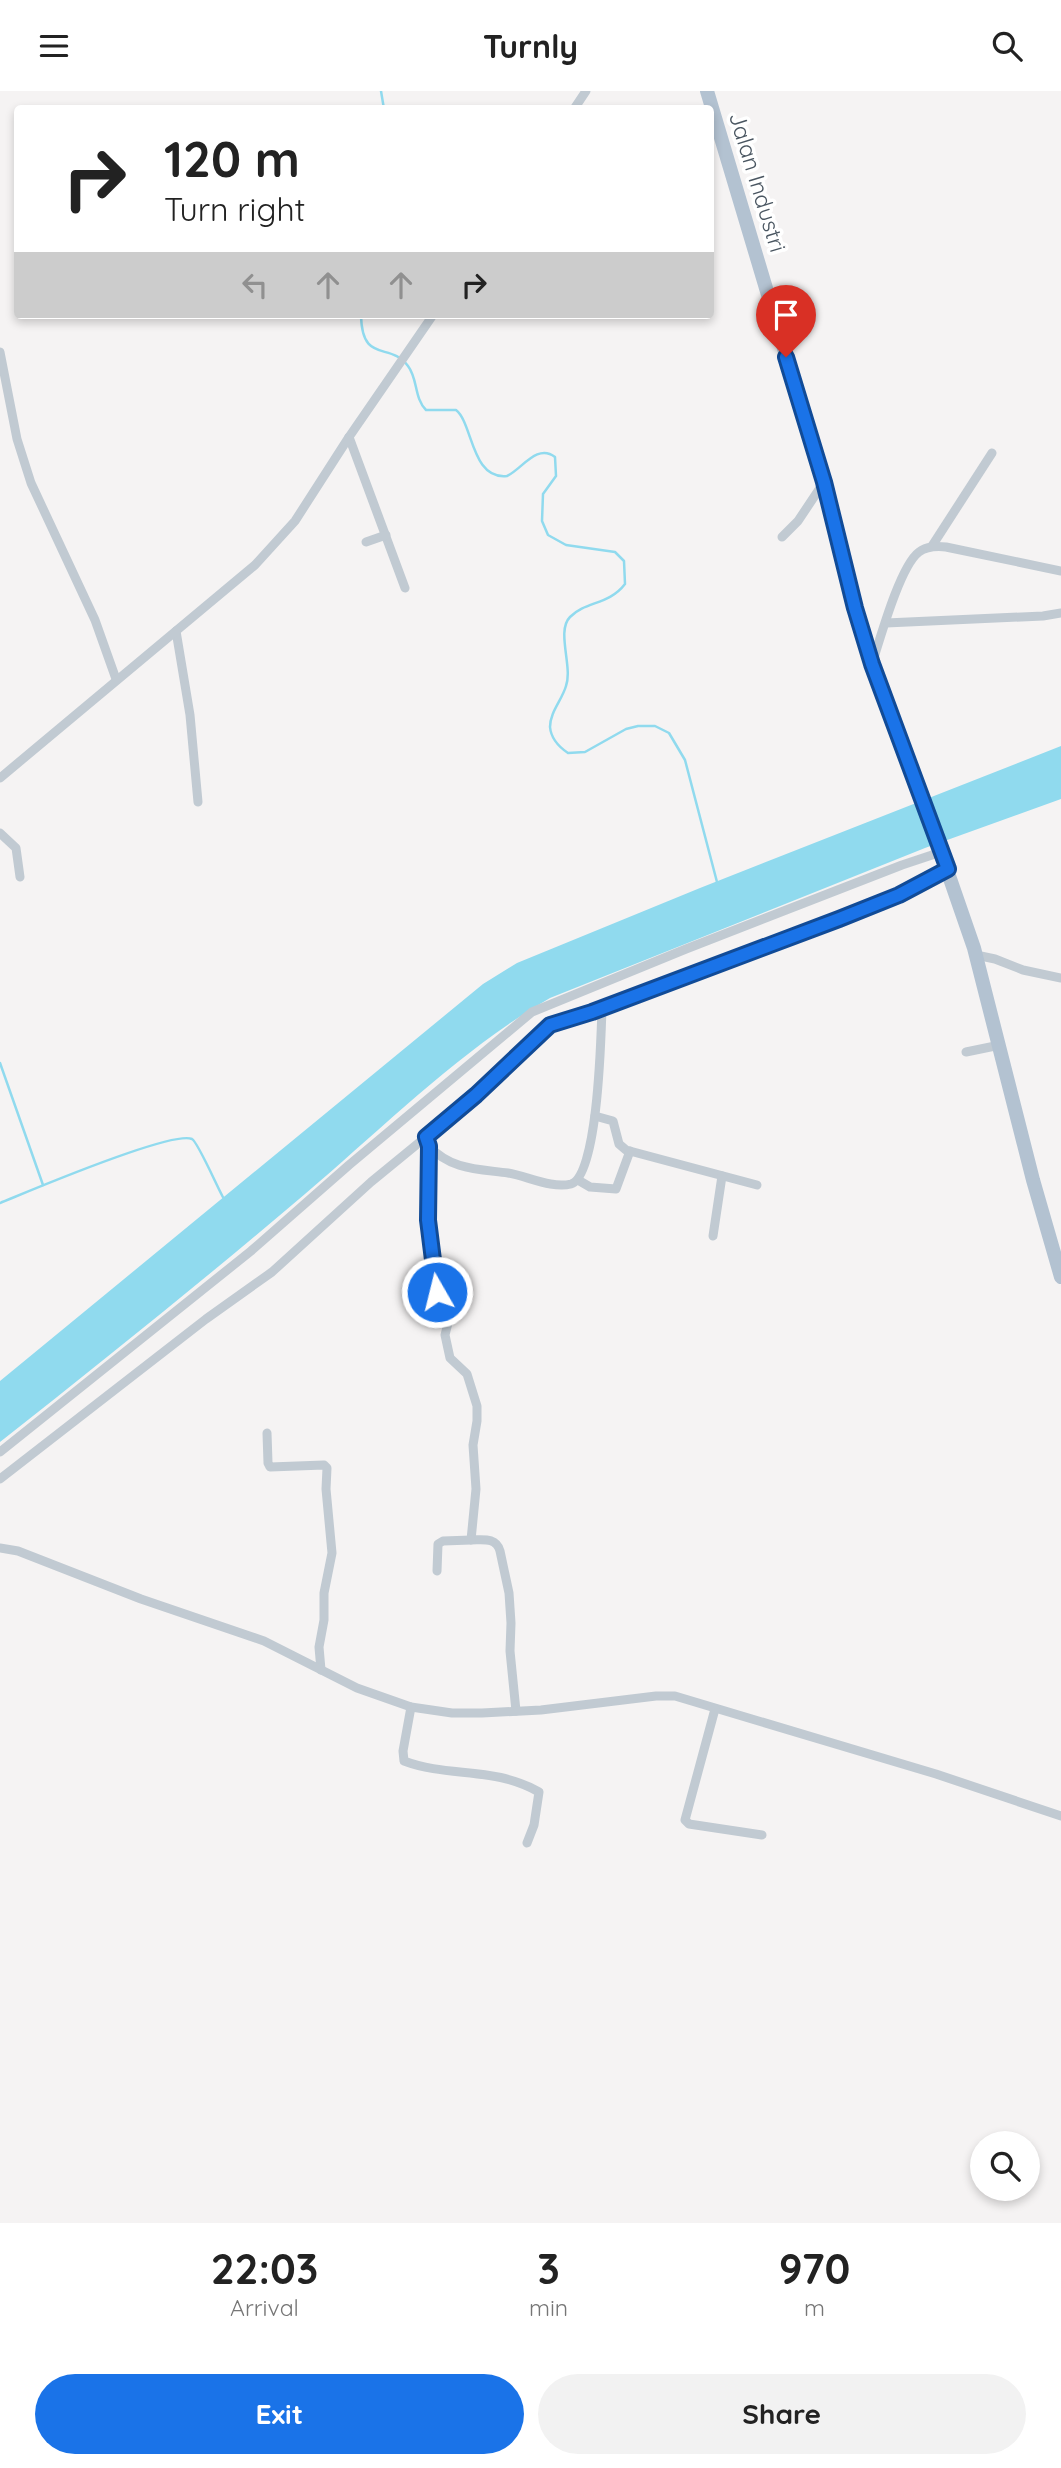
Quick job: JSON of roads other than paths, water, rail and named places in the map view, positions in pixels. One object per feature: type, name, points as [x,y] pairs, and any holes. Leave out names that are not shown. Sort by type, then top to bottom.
[{"type":"main road","name":"Jalan Industri","points":[[714,114],[824,482],[855,608],[872,664],[948,869],[976,955],[1030,1168],[1061,1277]]},
{"type":"street","points":[[0,778],[255,565],[286,532],[430,319]]},
{"type":"street","points":[[1,358],[17,439],[31,484],[95,620],[116,679]]},
{"type":"street","points":[[349,437],[405,587]]},
{"type":"street","points":[[932,547],[992,453]]},
{"type":"street","points":[[782,537],[798,521],[824,482]]},
{"type":"street","points":[[366,542],[386,535]]},
{"type":"street","points":[[872,664],[896,594],[910,563],[920,551],[932,547],[946,547],[1061,571]]},
{"type":"street","points":[[886,623],[1061,613]]},
{"type":"street","points":[[176,631],[190,715],[198,802]]},
{"type":"street","points":[[0,834],[16,848],[20,877]]},
{"type":"street","points":[[0,1452],[251,1251],[532,1012],[940,850]]},
{"type":"street","points":[[0,1479],[206,1319],[272,1272],[371,1182],[428,1142],[545,1027],[602,1008],[899,895],[948,869]]},
{"type":"street","points":[[976,955],[1023,970],[1061,978]]},
{"type":"street","points":[[428,1142],[450,1163],[466,1168],[556,1184],[570,1184],[578,1180],[584,1170],[595,1116],[602,1008]]},
{"type":"street","points":[[966,1052],[1000,1045]]},
{"type":"street","points":[[595,1116],[613,1121],[619,1144],[630,1151],[757,1185]]},
{"type":"street","points":[[428,1142],[428,1220],[438,1296],[450,1315],[445,1335],[450,1358],[467,1374],[477,1406],[473,1445],[476,1489],[471,1540]]},
{"type":"street","points":[[578,1180],[590,1187],[616,1188],[630,1151]]},
{"type":"street","points":[[713,1236],[722,1176]]},
{"type":"street","points":[[267,1433],[268,1463],[271,1467],[324,1465],[327,1468],[326,1489],[332,1553],[324,1593],[324,1620],[319,1647],[321,1670]]},
{"type":"street","points":[[437,1571],[438,1544],[443,1541],[489,1540],[498,1545],[509,1593],[510,1651],[516,1711]]},
{"type":"street","points":[[0,1548],[18,1551],[141,1599],[264,1641],[365,1692],[411,1707],[460,1713],[516,1711],[667,1696],[936,1774],[1061,1816]]},
{"type":"street","points":[[411,1707],[403,1751],[404,1761],[440,1769],[502,1776],[539,1792],[534,1825],[527,1843]]},
{"type":"street","points":[[715,1709],[685,1820],[689,1824],[762,1835]]},
{"type":"water","points":[[1061,746],[1061,799],[925,848],[550,998],[517,1019],[423,1090],[230,1257],[0,1442],[0,1381],[483,984],[517,963]]},
{"type":"waterway","points":[[381,91],[383,105]]},
{"type":"waterway","points":[[362,319],[366,341],[372,347],[401,359],[408,366],[426,410],[456,410],[462,417],[474,449],[486,469],[495,475],[507,476],[536,455],[542,453],[555,457],[556,476],[543,494],[542,521],[548,535],[566,545],[615,552],[624,561],[625,584],[619,591],[576,612],[566,623],[564,640],[568,678],[552,716],[552,735],[568,753],[585,752],[626,729],[638,726],[655,726],[669,733],[685,760],[717,882]]},
{"type":"waterway","points":[[0,1063],[43,1185]]},
{"type":"waterway","points":[[0,1203],[99,1163],[179,1139],[192,1139],[195,1142],[224,1199]]}]
